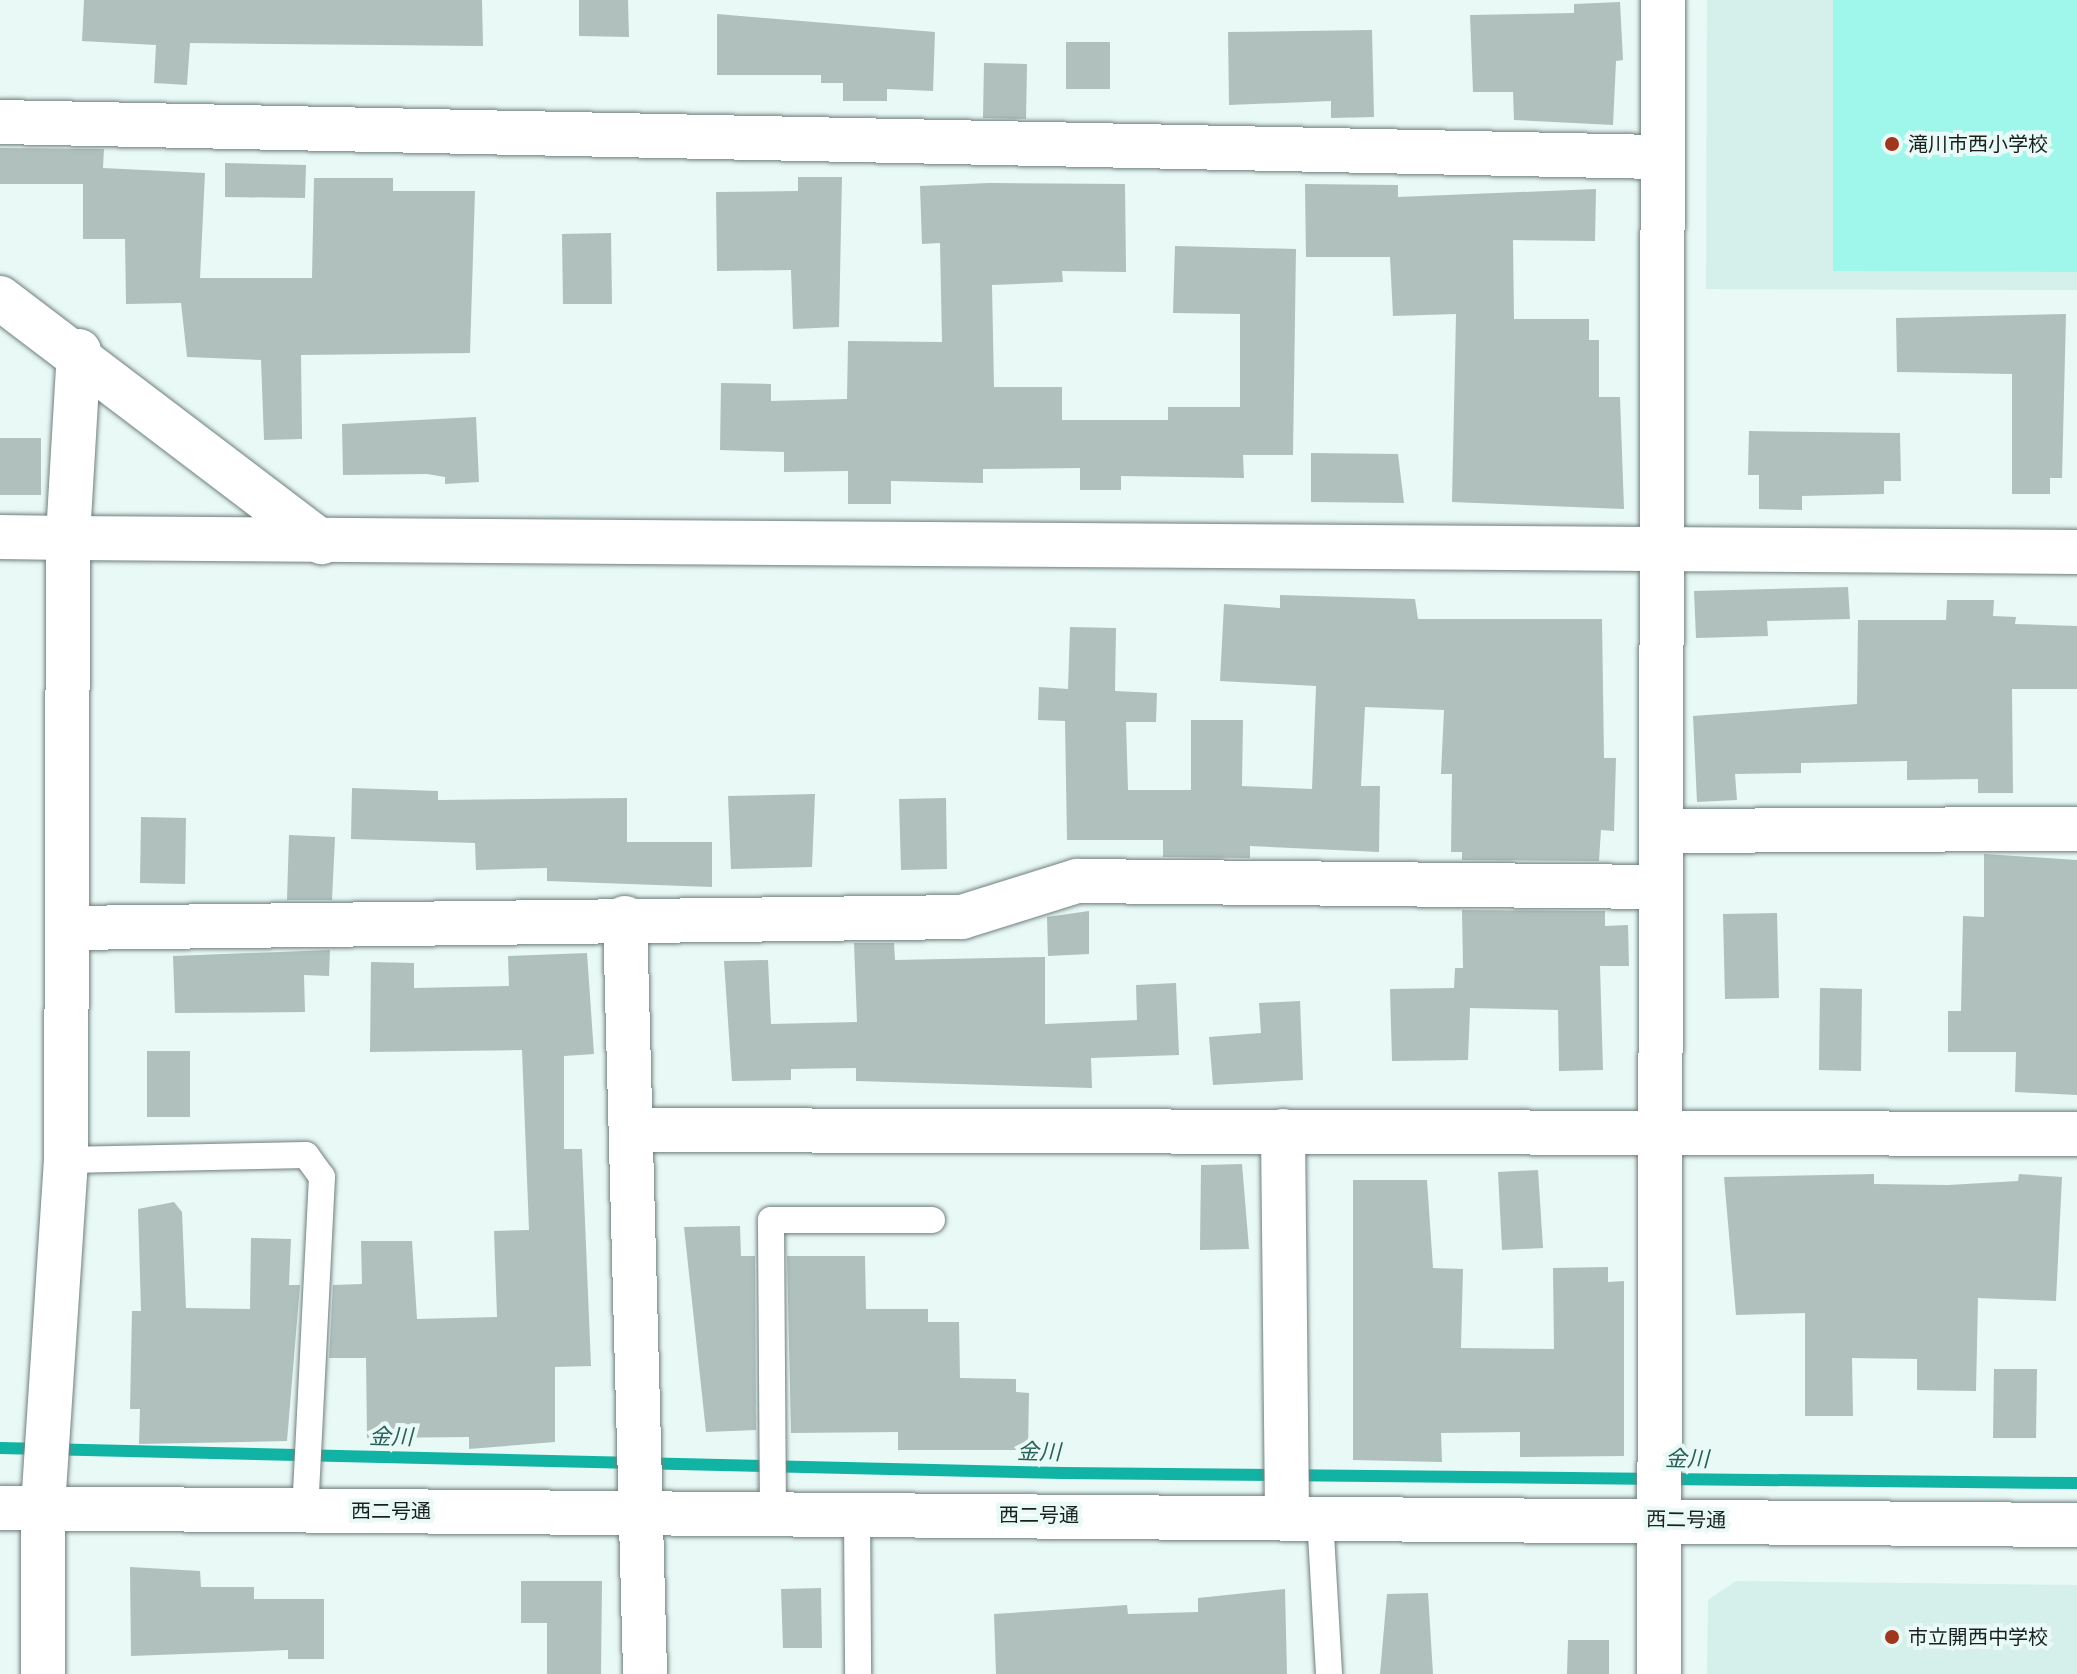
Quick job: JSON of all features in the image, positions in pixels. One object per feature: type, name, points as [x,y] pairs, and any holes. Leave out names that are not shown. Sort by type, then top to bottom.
[{"type":"street","points":[[1659,1674],[1663,0]]},
{"type":"street","points":[[0,122],[1663,157]]},
{"type":"street","points":[[0,298],[79,351],[322,542]]},
{"type":"street","points":[[43,1674],[43,1508],[66,1160],[68,538],[79,351]]},
{"type":"street","points":[[0,537],[322,542],[1662,546],[2077,552]]},
{"type":"street","points":[[1661,831],[2077,829]]},
{"type":"street","points":[[67,928],[625,918],[962,917],[1077,881],[1661,887]]},
{"type":"street","points":[[625,918],[645,1674]]},
{"type":"street","points":[[632,1130],[2077,1134]]},
{"type":"street","points":[[1283,1131],[1303,1517]]},
{"type":"street","name":"西二号通","points":[[0,1508],[2077,1525]]},
{"type":"lane","points":[[66,1160],[306,1155],[322,1177],[305,1511]]},
{"type":"lane","points":[[773,1514],[771,1220],[932,1220]]},
{"type":"lane","points":[[857,1514],[858,1674]]},
{"type":"lane","points":[[1303,1517],[1329,1674]]},
{"type":"shaded area","name":"滝川市西小学校","points":[[1707,0],[2077,0],[2077,290],[1706,289]]},
{"type":"shaded area","name":"市立開西中学校","points":[[1736,1581],[2077,1585],[2077,1674],[1707,1674],[1708,1600]]},
{"type":"green space","name":"滝川市西小学校","points":[[1833,0],[2077,0],[2077,272],[1833,271]]},
{"type":"building","points":[[84,0],[482,0],[483,46],[190,43],[187,85],[154,83],[156,45],[82,41]]},
{"type":"building","points":[[579,0],[628,0],[629,37],[579,36]]},
{"type":"building","points":[[1620,2],[1623,60],[1616,61],[1613,125],[1514,120],[1513,92],[1473,92],[1470,15],[1574,13],[1574,4]]},
{"type":"building","points":[[717,14],[935,32],[933,91],[887,89],[887,101],[843,101],[843,83],[821,83],[821,75],[717,75]]},
{"type":"building","points":[[1372,30],[1374,117],[1331,118],[1331,101],[1229,105],[1228,32]]},
{"type":"building","points":[[1066,42],[1110,42],[1110,89],[1066,89]]},
{"type":"building","points":[[984,63],[1027,64],[1026,119],[983,118]]},
{"type":"building","points":[[0,148],[104,149],[103,168],[205,173],[200,278],[312,278],[314,178],[393,178],[393,191],[475,191],[470,353],[301,355],[302,439],[264,440],[261,360],[187,357],[181,303],[126,304],[125,239],[83,239],[83,184],[0,184]]},
{"type":"building","points":[[225,163],[306,165],[305,198],[225,197]]},
{"type":"building","points":[[798,177],[842,177],[839,327],[793,329],[791,270],[717,271],[716,192],[798,191]]},
{"type":"building","points":[[1125,184],[1126,272],[1062,271],[1063,282],[992,285],[994,387],[1062,387],[1062,420],[1168,420],[1168,407],[1240,407],[1240,314],[1173,313],[1175,246],[1296,249],[1293,455],[1243,455],[1244,478],[1121,476],[1121,490],[1080,490],[1080,468],[983,469],[983,483],[891,481],[891,504],[848,504],[848,471],[784,472],[784,452],[720,450],[721,383],[771,384],[771,401],[847,399],[848,341],[942,342],[940,243],[922,244],[920,186]]},
{"type":"building","points":[[1305,184],[1398,185],[1398,197],[1596,189],[1595,241],[1513,240],[1514,319],[1589,319],[1589,340],[1599,340],[1599,397],[1620,397],[1624,509],[1452,502],[1456,314],[1393,316],[1390,257],[1306,257]]},
{"type":"building","points":[[611,233],[612,304],[563,304],[562,234]]},
{"type":"building","points":[[2066,314],[2062,478],[2050,478],[2050,494],[2012,494],[2012,374],[1897,372],[1896,318]]},
{"type":"building","points":[[476,417],[479,482],[445,484],[445,477],[427,474],[343,475],[342,424]]},
{"type":"building","points":[[1749,431],[1900,433],[1901,481],[1884,481],[1884,494],[1802,496],[1802,510],[1759,509],[1759,475],[1748,475]]},
{"type":"building","points":[[0,438],[41,438],[41,495],[0,495]]},
{"type":"building","points":[[1311,453],[1398,454],[1404,503],[1311,502]]},
{"type":"building","points":[[1848,587],[1850,619],[1767,621],[1768,636],[1696,638],[1694,591]]},
{"type":"building","points":[[1280,595],[1415,599],[1418,619],[1602,619],[1604,758],[1616,758],[1614,831],[1601,830],[1599,861],[1462,860],[1462,852],[1451,852],[1452,774],[1441,774],[1444,710],[1365,707],[1361,786],[1380,786],[1379,852],[1250,846],[1250,858],[1163,857],[1163,840],[1067,840],[1065,721],[1038,720],[1039,687],[1068,689],[1070,627],[1116,628],[1115,691],[1157,693],[1156,722],[1126,722],[1128,790],[1191,790],[1191,720],[1243,720],[1242,786],[1312,789],[1316,686],[1220,681],[1224,604],[1280,608]]},
{"type":"building","points":[[1947,600],[1994,600],[1993,616],[2016,617],[2015,624],[2077,626],[2077,689],[2012,689],[2013,793],[1978,793],[1978,779],[1907,780],[1907,761],[1801,763],[1801,773],[1735,774],[1737,800],[1697,802],[1693,716],[1857,704],[1858,620],[1946,620]]},
{"type":"building","points":[[352,788],[438,791],[438,800],[627,798],[627,842],[712,842],[712,887],[547,881],[547,868],[476,870],[475,843],[351,839]]},
{"type":"building","points":[[815,794],[812,867],[731,869],[728,796]]},
{"type":"building","points":[[946,798],[947,869],[901,870],[899,799]]},
{"type":"building","points":[[141,817],[186,818],[185,884],[140,883]]},
{"type":"building","points":[[289,835],[335,837],[332,900],[287,900]]},
{"type":"building","points":[[1984,854],[2077,860],[2077,1095],[2015,1092],[2016,1052],[1948,1052],[1948,1011],[1961,1011],[1963,916],[1984,917]]},
{"type":"building","points":[[1462,910],[1605,911],[1605,926],[1628,925],[1629,966],[1600,966],[1603,1070],[1559,1071],[1558,1010],[1470,1008],[1468,1060],[1392,1061],[1390,989],[1454,988],[1455,968],[1463,968]]},
{"type":"building","points":[[1089,911],[1089,954],[1048,956],[1047,917]]},
{"type":"building","points":[[1777,913],[1779,998],[1725,999],[1723,914]]},
{"type":"building","points":[[854,943],[894,943],[895,960],[1045,957],[1045,1024],[1137,1020],[1136,985],[1176,983],[1179,1055],[1091,1058],[1092,1088],[856,1081],[856,1068],[791,1069],[791,1080],[732,1081],[724,961],[768,960],[771,1024],[857,1022]]},
{"type":"building","points":[[330,950],[329,976],[304,975],[305,1012],[175,1013],[173,956]]},
{"type":"building","points":[[587,953],[594,1054],[564,1056],[564,1149],[582,1149],[591,1366],[555,1367],[555,1442],[469,1449],[469,1437],[367,1438],[366,1358],[329,1358],[333,1285],[362,1284],[361,1241],[412,1241],[417,1319],[497,1317],[494,1231],[529,1230],[522,1050],[370,1052],[371,962],[414,963],[414,988],[509,986],[508,956]]},
{"type":"building","points":[[1820,988],[1862,989],[1861,1071],[1819,1070]]},
{"type":"building","points":[[1300,1001],[1303,1080],[1213,1085],[1209,1037],[1261,1033],[1259,1003]]},
{"type":"building","points":[[147,1051],[190,1051],[190,1117],[147,1117]]},
{"type":"building","points":[[1242,1164],[1249,1249],[1200,1250],[1201,1165]]},
{"type":"building","points":[[1538,1170],[1543,1248],[1502,1250],[1498,1172]]},
{"type":"building","points":[[1874,1174],[1874,1184],[1948,1185],[2018,1181],[2019,1174],[2062,1177],[2056,1301],[1978,1298],[1976,1391],[1917,1390],[1917,1359],[1852,1358],[1853,1416],[1805,1416],[1805,1313],[1736,1315],[1724,1177]]},
{"type":"building","points":[[1353,1180],[1427,1180],[1433,1268],[1463,1269],[1461,1348],[1554,1349],[1553,1268],[1608,1267],[1608,1282],[1624,1281],[1624,1456],[1520,1457],[1520,1432],[1441,1433],[1442,1462],[1353,1460]]},
{"type":"building","points":[[174,1202],[182,1212],[186,1308],[250,1309],[251,1238],[291,1239],[289,1285],[300,1285],[287,1441],[139,1444],[140,1409],[130,1409],[132,1311],[141,1311],[138,1209]]},
{"type":"building","points":[[740,1226],[741,1256],[755,1256],[756,1430],[706,1432],[684,1227]]},
{"type":"building","points":[[787,1256],[865,1256],[866,1309],[928,1309],[928,1322],[959,1322],[960,1378],[1016,1379],[1016,1392],[1029,1393],[1028,1450],[898,1450],[898,1432],[791,1433]]},
{"type":"building","points":[[1994,1369],[2037,1369],[2036,1438],[1993,1438]]},
{"type":"building","points":[[130,1567],[200,1571],[201,1587],[254,1587],[254,1599],[324,1599],[324,1659],[288,1659],[288,1650],[131,1656]]},
{"type":"building","points":[[521,1581],[602,1581],[601,1674],[547,1674],[547,1623],[521,1623]]},
{"type":"building","points":[[821,1588],[822,1648],[783,1648],[781,1589]]},
{"type":"building","points":[[1285,1589],[1287,1674],[996,1674],[994,1614],[1127,1605],[1128,1614],[1198,1612],[1198,1598]]},
{"type":"building","points":[[1428,1593],[1433,1674],[1380,1674],[1387,1594]]},
{"type":"building","points":[[1568,1640],[1609,1640],[1609,1674],[1567,1674]]},
{"type":"waterway","name":"金川","points":[[0,1448],[1063,1473],[2077,1483]]},
{"type":"place","name":"滝川市西小学校","points":[[1892,144]]},
{"type":"place","name":"市立開西中学校","points":[[1892,1637]]}]
